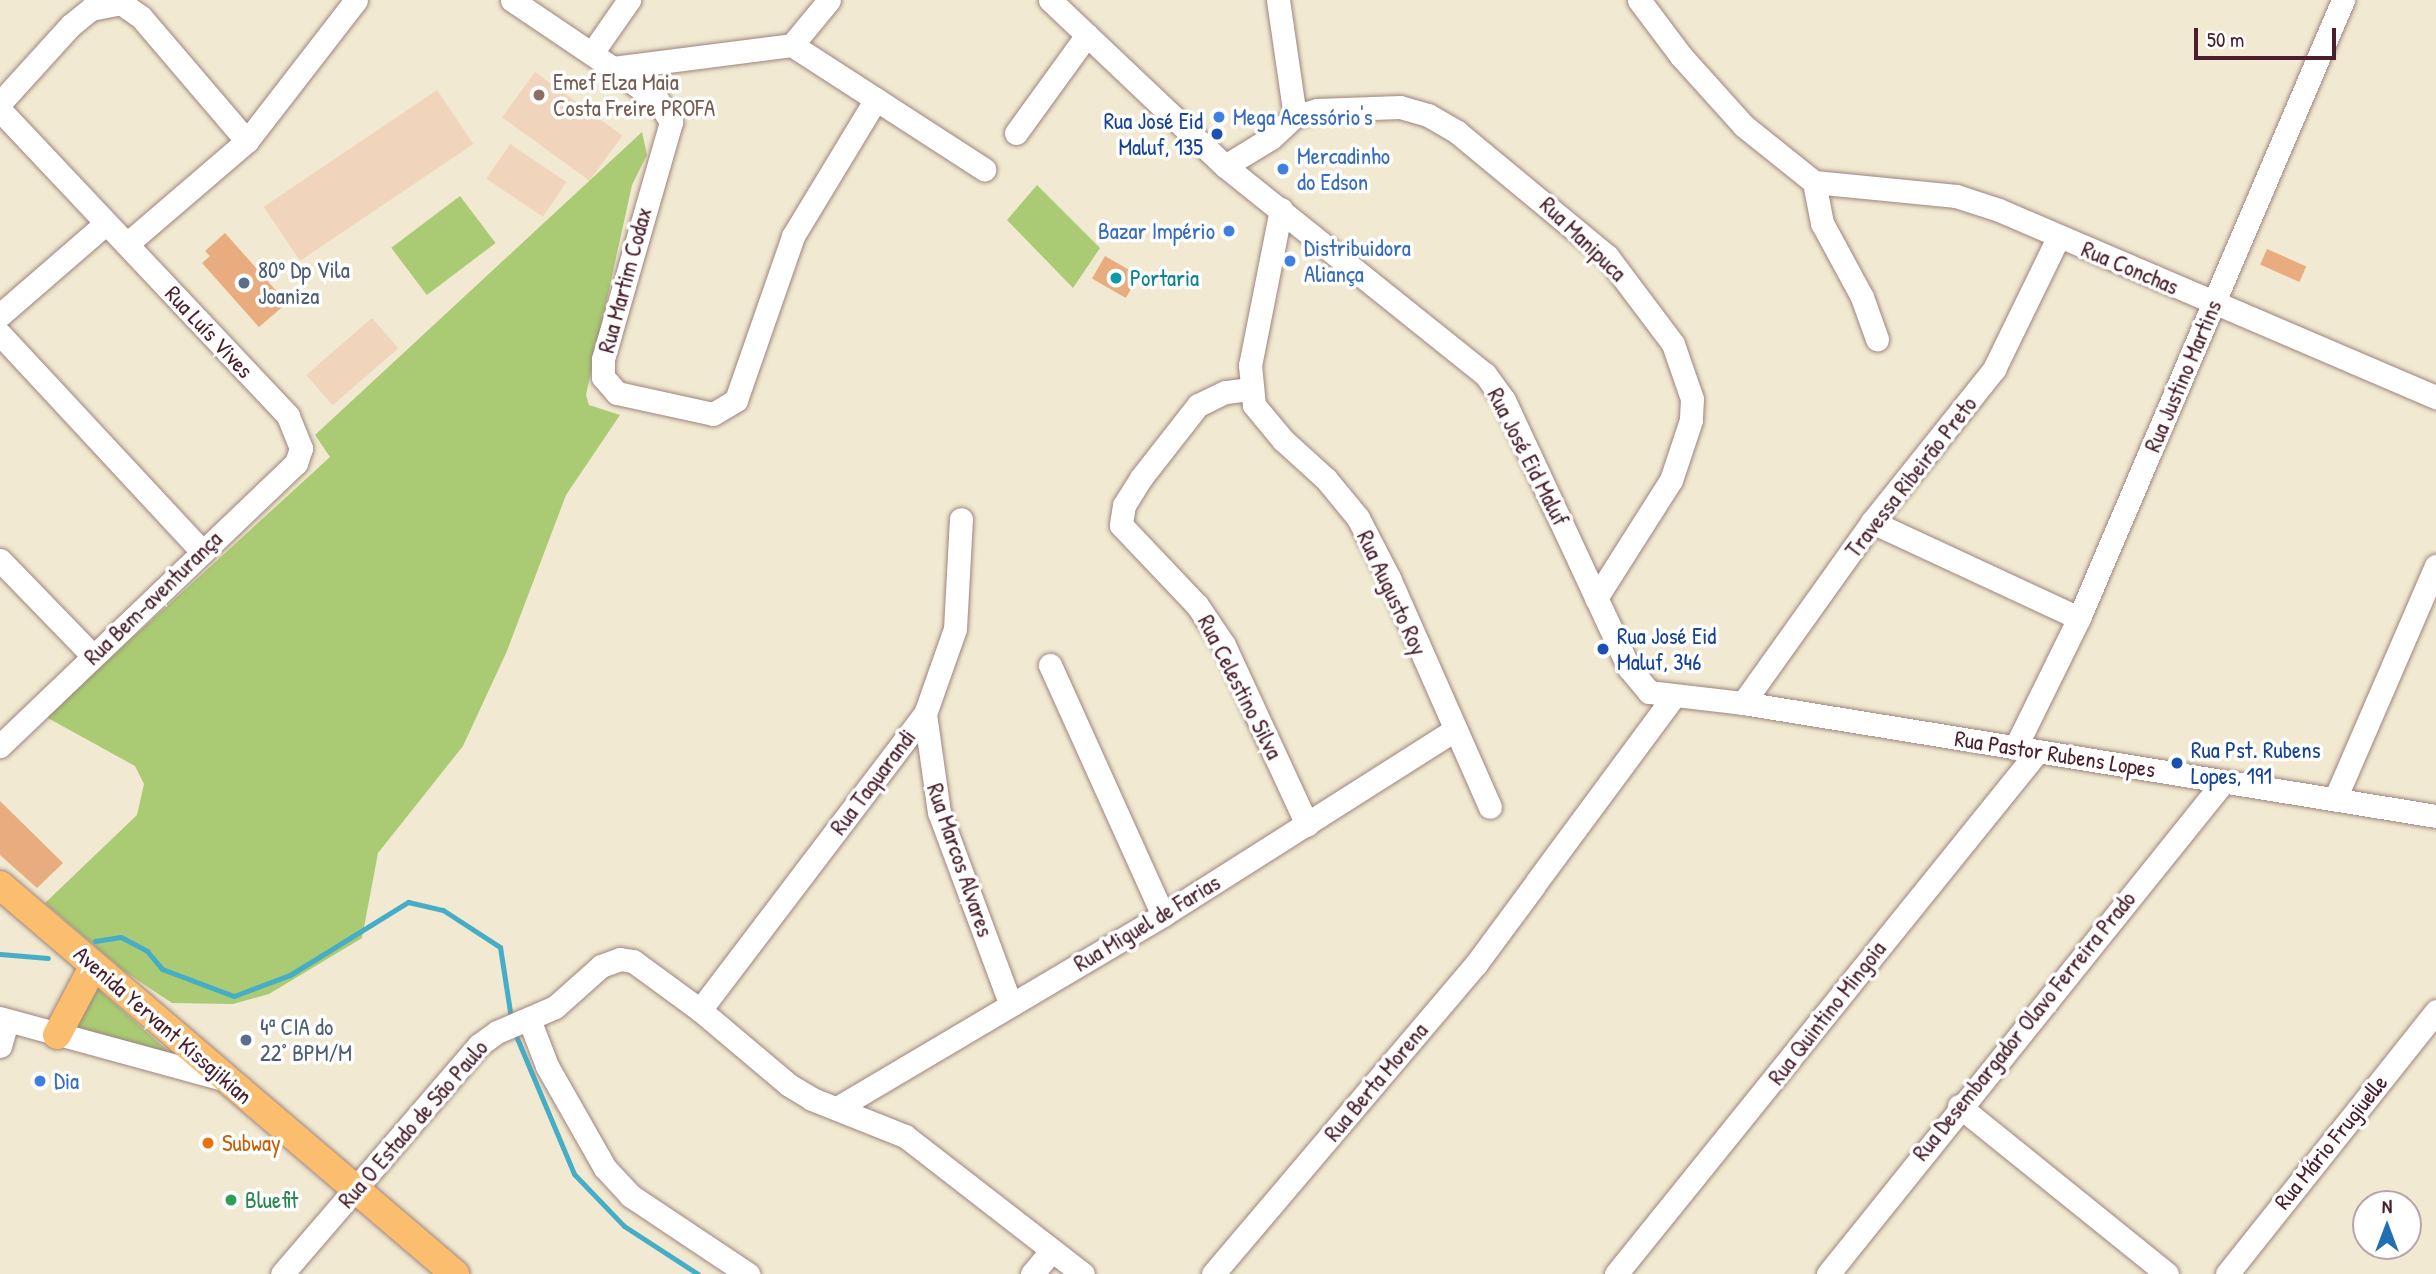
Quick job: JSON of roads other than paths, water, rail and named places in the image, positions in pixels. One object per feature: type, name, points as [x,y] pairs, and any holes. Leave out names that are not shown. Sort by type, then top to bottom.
[{"type":"main road","name":"Avenida Yervant Kissajikian","points":[[0,885],[223,1079],[455,1274]]},
{"type":"main road","points":[[57,1035],[93,967]]},
{"type":"street","points":[[128,243],[247,141],[356,0]]},
{"type":"street","points":[[512,0],[613,68],[792,45],[984,169]]},
{"type":"street","points":[[592,53],[629,0]]},
{"type":"street","points":[[792,45],[829,0]]},
{"type":"street","name":"Rua José Eid Maluf","points":[[1050,0],[1225,166],[1485,374],[1504,400],[1637,680],[1649,692],[1674,697]]},
{"type":"street","points":[[1225,166],[1271,138],[1295,116],[1278,0]]},
{"type":"street","points":[[1639,0],[1744,126],[1814,182],[1819,215],[1862,296],[1877,339]]},
{"type":"street","name":"Rua Justino Martins","points":[[2026,750],[2079,618],[2343,0]]},
{"type":"street","points":[[0,103],[71,25],[91,9],[121,3],[141,17],[247,141]]},
{"type":"street","points":[[1016,132],[1087,34]]},
{"type":"street","name":"Rua Martim Codax","points":[[613,68],[658,101],[671,129],[620,295],[603,359],[603,377],[617,393],[713,414],[736,400],[793,236],[876,99]]},
{"type":"street","name":"Rua Manipuca","points":[[1295,116],[1317,110],[1400,107],[1428,115],[1457,132],[1564,216],[1607,256],[1673,344],[1692,399],[1686,444],[1671,480],[1596,598]]},
{"type":"street","name":"Rua Luís Vives","points":[[0,110],[288,416],[301,448]]},
{"type":"street","name":"Rua Conchas","points":[[1814,182],[1955,196],[2436,397]]},
{"type":"street","points":[[1252,397],[1250,365],[1282,209]]},
{"type":"street","points":[[0,315],[106,224]]},
{"type":"street","name":"Travessa Ribeirão Preto","points":[[1743,703],[1872,522],[1994,369],[2058,238]]},
{"type":"street","points":[[0,334],[201,550]]},
{"type":"street","name":"Rua Celestino Silva","points":[[1252,397],[1225,392],[1198,405],[1141,478],[1124,505],[1121,525],[1197,605],[1224,645],[1307,825]]},
{"type":"street","name":"Rua Augusto Roy","points":[[1252,397],[1283,440],[1326,479],[1357,518],[1389,578],[1453,731],[1490,807]]},
{"type":"street","name":"Rua Bem-aventurança","points":[[0,747],[201,550],[296,463],[301,448]]},
{"type":"street","name":"Rua Taquarandi","points":[[700,1010],[925,714],[954,629],[961,519]]},
{"type":"street","points":[[1872,522],[2079,618]]},
{"type":"street","points":[[0,560],[93,656]]},
{"type":"street","points":[[2335,799],[2436,566]]},
{"type":"street","points":[[1050,665],[1163,915]]},
{"type":"street","name":"Rua Pastor Rubens Lopes","points":[[1674,697],[1743,703],[2436,816]]},
{"type":"street","name":"Rua Berta Morena","points":[[1213,1274],[1476,964],[1674,697]]},
{"type":"street","name":"Rua Marcos Alvares","points":[[925,714],[939,812],[1010,1003]]},
{"type":"street","name":"Rua Miguel de Farias","points":[[836,1108],[1163,915],[1453,731]]},
{"type":"street","name":"Rua Quintino Mingoia","points":[[1616,1274],[2026,750]]},
{"type":"street","name":"Rua Desembargador Olavo Ferreira Prado","points":[[1828,1274],[1959,1106],[2224,781]]},
{"type":"street","name":"Rua O Estado de São Paulo","points":[[282,1274],[479,1045],[498,1032],[555,1007],[601,966],[633,961],[700,1010]]},
{"type":"street","points":[[700,1010],[789,1085],[836,1108],[905,1136],[1083,1274]]},
{"type":"street","name":"Rua Mário Frugiuelle","points":[[2227,1274],[2436,1011]]},
{"type":"street","points":[[0,1046],[4,1019],[223,1079]]},
{"type":"street","points":[[524,1021],[605,1168],[631,1196],[748,1274]]},
{"type":"street","points":[[1959,1106],[2167,1274]]},
{"type":"street","points":[[1032,1274],[1052,1250]]},
{"type":"waterway","points":[[95,941],[121,937],[147,951],[162,969],[234,996],[290,975],[408,902],[443,910],[500,947],[511,1018]]},
{"type":"waterway","points":[[0,954],[48,958]]},
{"type":"waterway","points":[[514,1031],[574,1174],[624,1226],[698,1274]]},
{"type":"place","name":"Emef Elza Maia Costa Freire PROFA","points":[[539,95]]},
{"type":"place","name":"Mega Acessório's","points":[[1219,117]]},
{"type":"place","name":"Rua José Eid Maluf, 135","points":[[1217,134]]},
{"type":"place","name":"Mercadinho do Edson","points":[[1283,169]]},
{"type":"place","name":"Bazar Império","points":[[1229,231]]},
{"type":"place","name":"Distribuidora Aliança","points":[[1290,261]]},
{"type":"place","name":"Portaria","points":[[1116,278]]},
{"type":"place","name":"80º Dp Vila Joaniza","points":[[244,283]]},
{"type":"place","name":"Rua José Eid Maluf, 346","points":[[1603,649]]},
{"type":"place","name":"Rua Pst. Rubens Lopes, 191","points":[[2177,763]]},
{"type":"place","name":"4ª CIA do 22° BPM/M","points":[[246,1040]]},
{"type":"place","name":"Dia","points":[[40,1081]]},
{"type":"place","name":"Subway","points":[[208,1143]]},
{"type":"place","name":"Bluefit","points":[[231,1200]]}]
